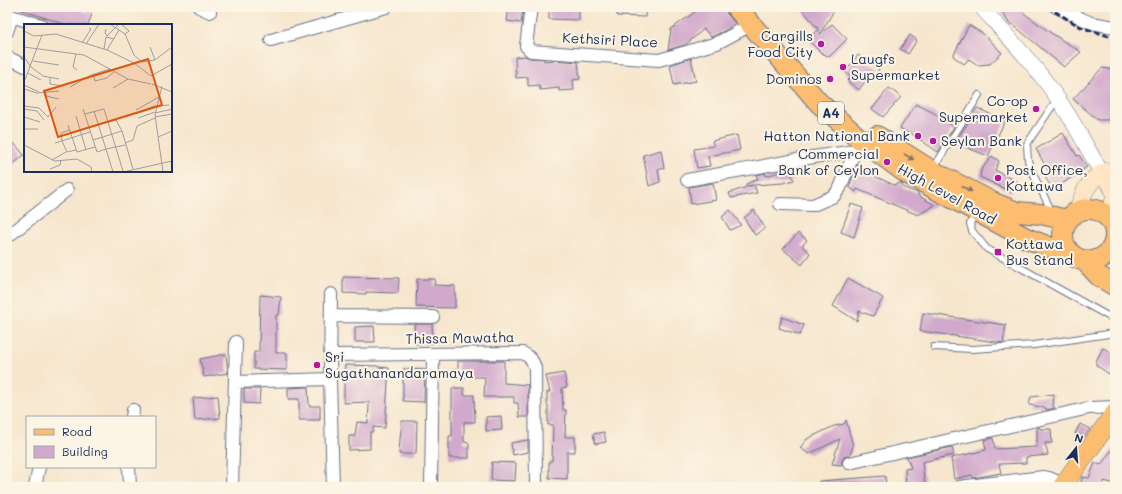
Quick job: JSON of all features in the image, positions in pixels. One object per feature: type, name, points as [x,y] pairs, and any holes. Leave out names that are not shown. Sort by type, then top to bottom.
[{"type":"highway","name":"High Level Road","points":[[736,7],[750,16],[857,120],[890,144],[932,171],[1005,208],[1017,212],[1067,216]]},
{"type":"highway","name":"High Level Road","points":[[750,16],[819,103],[858,145],[976,212],[1026,238],[1079,258],[1099,276],[1115,286]]},
{"type":"highway","points":[[1086,209],[1094,210],[1102,213],[1113,224],[1115,237],[1113,245],[1102,258],[1094,261],[1079,258],[1067,250],[1062,235],[1067,216],[1086,209]]},
{"type":"main road","points":[[1067,216],[1090,184],[1111,178],[1114,196],[1113,224]]},
{"type":"main road","points":[[1065,486],[1115,413]]},
{"type":"street","points":[[271,40],[386,7]]},
{"type":"street","name":"Kethsiri Place","points":[[531,7],[526,46],[531,51],[659,60],[717,43],[750,16]]},
{"type":"street","points":[[981,7],[1034,66],[1058,98],[1111,178]]},
{"type":"street","points":[[1056,7],[1091,23],[1115,27]]},
{"type":"street","points":[[7,32],[9,15],[38,24]]},
{"type":"street","points":[[7,57],[24,66]]},
{"type":"street","points":[[687,180],[813,157],[858,145]]},
{"type":"street","points":[[780,204],[813,205],[834,196],[840,188],[858,145]]},
{"type":"street","points":[[7,237],[67,190]]},
{"type":"street","points":[[331,294],[330,379],[333,487]]},
{"type":"street","points":[[331,316],[433,317]]},
{"type":"street","points":[[232,487],[236,342]]},
{"type":"street","name":"Thissa Mawatha","points":[[331,355],[522,353],[529,356],[535,368],[536,487]]},
{"type":"street","points":[[431,487],[433,354]]},
{"type":"street","points":[[235,382],[330,379]]},
{"type":"street","points":[[849,463],[1089,408],[1115,407]]},
{"type":"street","points":[[36,487],[40,468]]},
{"type":"street","points":[[129,468],[130,487]]},
{"type":"street","points":[[959,487],[1043,477],[1049,478],[1065,486]]},
{"type":"lane","points":[[932,171],[978,95]]},
{"type":"lane","points":[[1058,98],[1028,144],[1028,161],[1034,176],[1067,216]]},
{"type":"lane","points":[[976,212],[970,224],[972,231],[986,249],[1115,320]]},
{"type":"lane","points":[[934,347],[972,349],[1034,345],[1115,333]]},
{"type":"building","points":[[20,7],[72,7],[92,14],[88,24],[64,24],[19,9]]},
{"type":"building","points":[[509,7],[523,7],[521,23],[507,21]]},
{"type":"building","points":[[549,7],[579,7],[579,20],[549,19]]},
{"type":"building","points":[[617,7],[646,7],[645,17],[617,16]]},
{"type":"building","points":[[691,7],[725,7],[727,14],[735,23],[726,30],[711,37],[704,29],[685,45],[668,50],[671,29],[695,12]]},
{"type":"building","points":[[800,7],[836,7],[820,34],[832,24],[847,39],[829,57],[820,52],[806,38],[819,30]]},
{"type":"building","points":[[999,7],[1019,7],[1025,14],[1048,31],[1081,52],[1064,67],[1012,24],[1010,25]]},
{"type":"building","points":[[969,25],[985,35],[1002,53],[990,64],[978,65],[969,59],[964,64],[953,56]]},
{"type":"building","points":[[910,35],[917,40],[908,54],[900,49]]},
{"type":"building","points":[[858,55],[879,69],[876,75],[871,73],[859,90],[847,81],[851,77],[845,72]]},
{"type":"building","points":[[525,56],[544,59],[544,61],[553,60],[578,62],[580,79],[573,80],[574,90],[559,91],[559,88],[540,90],[539,85],[528,86],[528,77],[516,78],[515,57]]},
{"type":"building","points":[[691,58],[696,81],[674,85],[670,65]]},
{"type":"building","points":[[1102,68],[1115,70],[1115,110],[1108,120],[1098,120],[1073,99]]},
{"type":"building","points":[[889,88],[901,97],[883,117],[872,109]]},
{"type":"building","points":[[916,104],[934,113],[954,127],[938,152],[909,132],[908,133],[900,128]]},
{"type":"building","points":[[977,108],[1005,121],[988,156],[955,143]]},
{"type":"building","points":[[1063,133],[1077,156],[1079,155],[1087,167],[1053,190],[1045,177],[1050,174],[1036,149]]},
{"type":"building","points":[[7,135],[24,155],[7,170]]},
{"type":"building","points":[[737,135],[740,150],[708,156],[710,166],[697,168],[694,149],[714,146],[712,141]]},
{"type":"building","points":[[661,150],[664,168],[658,170],[660,182],[649,186],[643,155]]},
{"type":"building","points":[[992,156],[999,161],[995,170],[1018,182],[1011,192],[980,177],[981,170]]},
{"type":"building","points":[[857,165],[867,170],[866,172],[894,185],[901,183],[903,185],[902,187],[918,193],[919,196],[935,205],[918,215],[857,189],[856,192],[849,187]]},
{"type":"building","points":[[789,169],[794,180],[783,183],[754,185],[757,193],[731,198],[729,193],[753,185],[746,186],[746,184],[758,179],[756,175],[765,173],[766,176]]},
{"type":"building","points":[[713,183],[716,200],[691,204],[689,187]]},
{"type":"building","points":[[851,204],[863,208],[854,237],[841,232]]},
{"type":"building","points":[[730,210],[741,225],[730,230],[722,217]]},
{"type":"building","points":[[754,210],[765,228],[755,235],[744,218]]},
{"type":"building","points":[[798,233],[807,240],[802,246],[810,253],[802,265],[783,249]]},
{"type":"building","points":[[343,277],[399,278],[398,293],[343,293]]},
{"type":"building","points":[[848,278],[883,298],[873,316],[859,311],[857,321],[833,306]]},
{"type":"building","points":[[417,279],[435,279],[434,285],[455,286],[455,308],[416,307]]},
{"type":"building","points":[[260,295],[281,297],[279,315],[276,315],[276,353],[287,353],[287,370],[254,369],[254,352],[259,352]]},
{"type":"building","points":[[923,313],[1006,325],[1003,343],[920,331]]},
{"type":"building","points":[[782,317],[804,325],[800,335],[779,328]]},
{"type":"building","points":[[414,324],[432,324],[433,343],[415,344]]},
{"type":"building","points":[[374,326],[375,342],[355,342],[355,327]]},
{"type":"building","points":[[1103,348],[1115,354],[1115,365],[1109,374],[1096,365],[1096,361]]},
{"type":"building","points":[[226,354],[228,373],[204,377],[200,359]]},
{"type":"building","points":[[458,361],[504,361],[504,383],[528,385],[528,417],[519,417],[518,403],[514,403],[514,397],[484,397],[485,377],[458,377]]},
{"type":"building","points":[[345,365],[378,366],[389,368],[385,428],[373,427],[373,432],[370,432],[370,449],[349,450],[349,436],[355,436],[357,422],[368,423],[369,402],[344,403]]},
{"type":"building","points":[[403,369],[425,370],[424,402],[403,401]]},
{"type":"building","points":[[564,373],[567,387],[562,388],[563,410],[566,410],[565,437],[575,437],[575,452],[567,452],[567,479],[549,478],[549,461],[552,461],[553,425],[548,425],[547,392],[550,392],[546,376]]},
{"type":"building","points":[[308,387],[309,406],[320,406],[320,420],[299,420],[299,399],[288,399],[288,388]]},
{"type":"building","points":[[452,388],[464,388],[464,395],[474,395],[475,422],[464,422],[464,442],[469,443],[469,458],[449,458],[449,436],[452,436]]},
{"type":"building","points":[[244,389],[260,389],[259,404],[244,403]]},
{"type":"building","points":[[1054,394],[1053,406],[1055,408],[1046,410],[1046,408],[1029,405],[1031,397]]},
{"type":"building","points":[[218,396],[220,418],[195,420],[193,398]]},
{"type":"building","points":[[501,416],[502,430],[486,431],[486,417]]},
{"type":"building","points":[[846,420],[853,446],[850,455],[844,457],[842,460],[842,465],[832,464],[840,439],[809,454],[800,448],[807,439],[834,426],[844,424]]},
{"type":"building","points":[[402,421],[417,421],[416,454],[399,454]]},
{"type":"building","points":[[1080,424],[1090,429],[1084,437],[1075,433]]},
{"type":"building","points":[[1039,427],[1040,429],[1051,429],[1052,443],[1045,443],[1048,455],[1026,457],[1026,463],[999,464],[1001,473],[973,478],[972,475],[954,479],[951,458],[986,450],[984,440],[993,438],[995,449],[1037,447],[1037,428]]},
{"type":"building","points":[[604,432],[606,442],[595,444],[593,434]]},
{"type":"building","points":[[528,440],[528,452],[513,455],[511,443]]},
{"type":"building","points":[[1115,445],[1115,484],[1104,481],[1103,487],[1079,487],[1083,477],[1089,478],[1095,463],[1101,465]]},
{"type":"building","points":[[952,447],[954,455],[922,462],[925,485],[906,486],[905,469],[911,468],[907,457]]},
{"type":"building","points":[[492,462],[516,463],[515,481],[491,480]]},
{"type":"building","points":[[885,476],[886,486],[819,487],[819,481]]},
{"type":"railway","points":[[1047,7],[1081,27],[1115,38]]},
{"type":"place","name":"Cargills Food City","points":[[821,44]]},
{"type":"place","name":"Laugfs Supermarket","points":[[843,67]]},
{"type":"place","name":"Dominos","points":[[830,79]]},
{"type":"place","name":"Co-op Supermarket","points":[[1036,109]]},
{"type":"place","name":"Hatton National Bank","points":[[918,136]]},
{"type":"place","name":"Seylan Bank","points":[[933,141]]},
{"type":"place","name":"Commercial Bank of Ceylon","points":[[887,162]]},
{"type":"place","name":"Post Office, Kottawa","points":[[998,178]]},
{"type":"place","name":"Kottawa Bus Stand","points":[[998,252]]},
{"type":"place","name":"Sri Sugathanandaramaya","points":[[317,365]]}]
